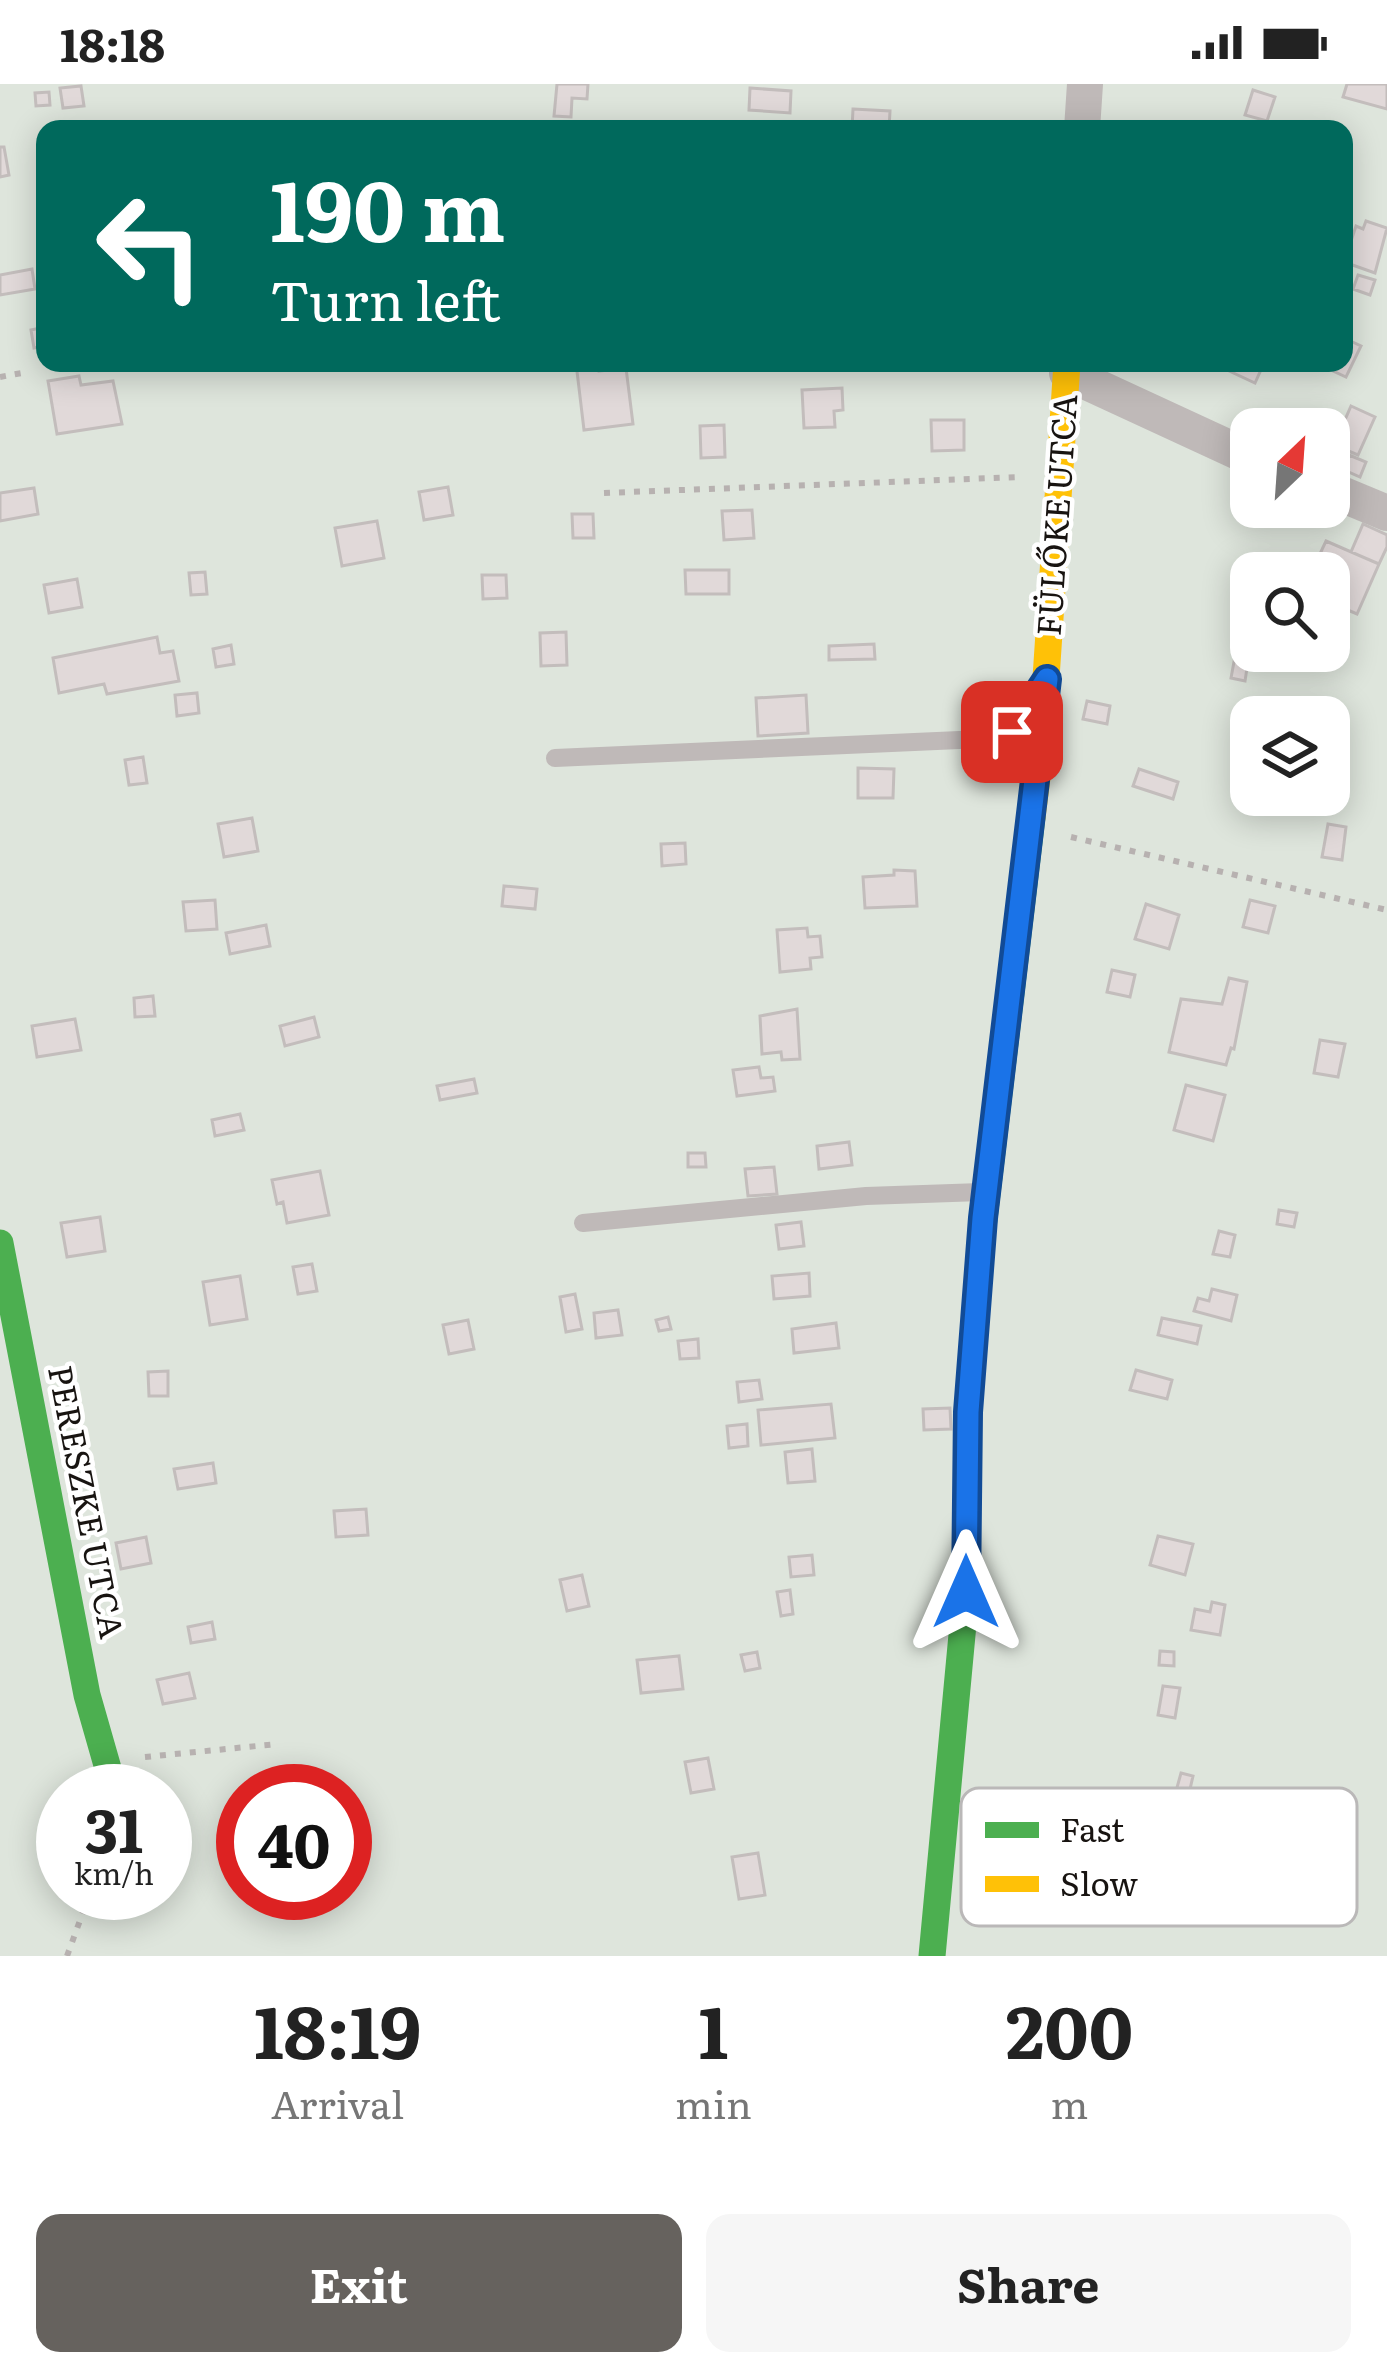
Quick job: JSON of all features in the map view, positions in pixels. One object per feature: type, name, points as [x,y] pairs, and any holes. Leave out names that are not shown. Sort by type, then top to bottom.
[{"type":"street","points":[[1082,120],[1084,84]]},
{"type":"street","name":"FÜLŐKE UTCA","points":[[932,1956],[966,1592],[968,1412],[986,1192],[1047,679],[1067,372]]},
{"type":"street","points":[[1075,372],[1230,448]]},
{"type":"street","points":[[1350,498],[1387,513]]},
{"type":"street","name":"PERESZKE UTCA","points":[[0,1244],[87,1695],[106,1764]]},
{"type":"lane","points":[[555,758],[1001,736],[1012,732],[1047,679]]},
{"type":"lane","points":[[583,1223],[866,1196],[986,1192]]},
{"type":"path","points":[[0,377],[27,373]]},
{"type":"path","points":[[604,494],[1060,475]]},
{"type":"path","points":[[1031,832],[1084,839],[1387,910]]},
{"type":"path","points":[[122,1764],[277,1744]]},
{"type":"path","points":[[67,1956],[80,1920]]},
{"type":"shaded area","points":[[0,84],[1387,84],[1387,1956],[0,1956]]},
{"type":"building","points":[[557,84],[588,84],[587,99],[572,98],[571,117],[554,116]]},
{"type":"building","points":[[1347,84],[1387,84],[1387,109],[1343,97]]},
{"type":"building","points":[[81,86],[84,106],[63,108],[60,88]]},
{"type":"building","points":[[750,88],[791,91],[790,113],[749,110]]},
{"type":"building","points":[[1253,90],[1275,97],[1267,120],[1245,115]]},
{"type":"building","points":[[49,92],[50,105],[36,106],[35,93]]},
{"type":"building","points":[[853,109],[890,111],[890,120],[852,120]]},
{"type":"building","points":[[0,147],[4,147],[9,175],[0,177]]},
{"type":"building","points":[[1366,221],[1387,228],[1375,273],[1353,265],[1353,235],[1356,226],[1363,229]]},
{"type":"building","points":[[32,269],[35,289],[0,295],[0,275]]},
{"type":"building","points":[[1358,275],[1375,280],[1370,295],[1353,289]]},
{"type":"building","points":[[577,372],[626,372],[633,424],[584,430]]},
{"type":"building","points":[[1231,372],[1260,372],[1255,383]]},
{"type":"building","points":[[79,376],[81,385],[113,381],[122,424],[57,434],[48,381]]},
{"type":"building","points":[[842,388],[843,410],[834,411],[835,427],[804,428],[802,390]]},
{"type":"building","points":[[1350,408],[1375,417],[1358,455],[1350,452]]},
{"type":"building","points":[[931,420],[964,420],[964,450],[932,451]]},
{"type":"building","points":[[724,425],[725,457],[701,458],[700,426]]},
{"type":"building","points":[[1350,455],[1366,462],[1360,477],[1350,473]]},
{"type":"building","points":[[448,487],[453,515],[424,520],[419,492]]},
{"type":"building","points":[[34,488],[38,514],[0,521],[0,493]]},
{"type":"building","points":[[752,510],[754,538],[724,540],[722,511]]},
{"type":"building","points":[[572,514],[593,514],[594,538],[573,538]]},
{"type":"building","points":[[377,521],[384,558],[342,566],[335,528]]},
{"type":"building","points":[[1363,524],[1387,535],[1379,564],[1351,552]]},
{"type":"building","points":[[1326,541],[1379,564],[1357,614],[1350,611],[1350,552],[1321,552]]},
{"type":"building","points":[[685,570],[729,570],[729,594],[686,594]]},
{"type":"building","points":[[205,572],[207,594],[191,595],[189,573]]},
{"type":"building","points":[[482,575],[506,575],[507,598],[483,599]]},
{"type":"building","points":[[77,579],[82,607],[49,613],[44,585]]},
{"type":"building","points":[[566,632],[567,665],[541,666],[540,633]]},
{"type":"building","points":[[157,637],[160,653],[173,651],[179,681],[107,694],[104,684],[59,693],[53,658]]},
{"type":"building","points":[[874,644],[875,659],[829,660],[829,646]]},
{"type":"building","points":[[231,645],[234,664],[216,667],[213,649]]},
{"type":"building","points":[[1232,672],[1246,672],[1245,681],[1231,678]]},
{"type":"building","points":[[197,693],[199,713],[177,716],[175,695]]},
{"type":"building","points":[[806,695],[808,733],[758,736],[756,698]]},
{"type":"building","points":[[1087,701],[1110,706],[1107,724],[1083,719]]},
{"type":"building","points":[[143,757],[147,783],[129,785],[125,760]]},
{"type":"building","points":[[858,768],[894,769],[893,798],[858,798]]},
{"type":"building","points":[[1139,769],[1178,782],[1173,799],[1133,786]]},
{"type":"building","points":[[252,818],[258,851],[224,857],[218,824]]},
{"type":"building","points":[[1328,824],[1346,827],[1342,860],[1322,857]]},
{"type":"building","points":[[685,843],[686,864],[662,866],[661,844]]},
{"type":"building","points":[[894,870],[915,871],[917,906],[865,908],[863,877],[894,875]]},
{"type":"building","points":[[504,886],[537,889],[535,909],[502,906]]},
{"type":"building","points":[[215,900],[217,929],[186,931],[183,902]]},
{"type":"building","points":[[1250,900],[1275,906],[1268,933],[1243,927]]},
{"type":"building","points":[[1146,904],[1179,915],[1169,949],[1135,939]]},
{"type":"building","points":[[266,925],[270,946],[230,954],[226,933]]},
{"type":"building","points":[[807,928],[808,937],[820,936],[822,957],[810,958],[811,969],[780,972],[777,930]]},
{"type":"building","points":[[1112,970],[1135,975],[1130,997],[1107,992]]},
{"type":"building","points":[[1229,978],[1247,982],[1234,1049],[1226,1065],[1169,1052],[1181,999],[1222,1004]]},
{"type":"building","points":[[153,996],[155,1016],[135,1017],[134,998]]},
{"type":"building","points":[[797,1009],[800,1059],[782,1060],[781,1052],[762,1054],[760,1016]]},
{"type":"building","points":[[314,1017],[319,1037],[285,1046],[280,1026]]},
{"type":"building","points":[[75,1019],[81,1050],[37,1057],[32,1026]]},
{"type":"building","points":[[1320,1040],[1345,1044],[1338,1077],[1314,1073]]},
{"type":"building","points":[[759,1067],[761,1078],[773,1077],[775,1091],[737,1096],[733,1070]]},
{"type":"building","points":[[474,1079],[477,1093],[440,1100],[437,1086]]},
{"type":"building","points":[[1186,1085],[1225,1095],[1213,1141],[1174,1130]]},
{"type":"building","points":[[240,1114],[244,1130],[215,1136],[212,1120]]},
{"type":"building","points":[[849,1142],[852,1165],[819,1169],[817,1146]]},
{"type":"building","points":[[688,1153],[705,1153],[706,1167],[688,1167]]},
{"type":"building","points":[[774,1167],[777,1194],[748,1196],[745,1169]]},
{"type":"building","points":[[320,1171],[329,1215],[287,1223],[272,1180]]},
{"type":"building","points":[[1279,1210],[1297,1213],[1294,1227],[1277,1224]]},
{"type":"building","points":[[100,1217],[105,1251],[67,1257],[61,1223]]},
{"type":"building","points":[[801,1222],[804,1246],[779,1249],[776,1225]]},
{"type":"building","points":[[1219,1231],[1235,1235],[1230,1257],[1213,1254]]},
{"type":"building","points":[[312,1264],[317,1291],[298,1294],[293,1267]]},
{"type":"building","points":[[809,1273],[810,1296],[774,1299],[772,1276]]},
{"type":"building","points":[[240,1276],[247,1319],[210,1325],[203,1282]]},
{"type":"building","points":[[1212,1289],[1237,1295],[1231,1321],[1194,1311],[1198,1298],[1209,1301]]},
{"type":"building","points":[[575,1294],[582,1329],[566,1332],[560,1297]]},
{"type":"building","points":[[618,1310],[622,1335],[596,1338],[594,1313]]},
{"type":"building","points":[[668,1317],[671,1329],[659,1331],[656,1320]]},
{"type":"building","points":[[1162,1318],[1201,1326],[1197,1344],[1158,1335]]},
{"type":"building","points":[[468,1320],[474,1349],[449,1354],[443,1325]]},
{"type":"building","points":[[836,1323],[839,1348],[794,1353],[792,1329]]},
{"type":"building","points":[[698,1339],[699,1358],[680,1359],[678,1341]]},
{"type":"building","points":[[1136,1370],[1172,1380],[1167,1399],[1130,1390]]},
{"type":"building","points":[[168,1371],[168,1396],[149,1396],[148,1372]]},
{"type":"building","points":[[759,1380],[762,1399],[739,1402],[737,1382]]},
{"type":"building","points":[[831,1404],[835,1438],[761,1445],[758,1410]]},
{"type":"building","points":[[950,1408],[951,1429],[924,1430],[923,1409]]},
{"type":"building","points":[[747,1424],[748,1446],[729,1448],[727,1426]]},
{"type":"building","points":[[812,1449],[815,1481],[788,1483],[785,1452]]},
{"type":"building","points":[[213,1463],[216,1483],[178,1489],[174,1469]]},
{"type":"building","points":[[366,1509],[368,1535],[336,1537],[334,1511]]},
{"type":"building","points":[[1158,1536],[1193,1544],[1185,1575],[1150,1565]]},
{"type":"building","points":[[146,1537],[151,1563],[121,1569],[116,1543]]},
{"type":"building","points":[[812,1555],[814,1575],[791,1577],[789,1557]]},
{"type":"building","points":[[582,1575],[589,1606],[567,1611],[560,1580]]},
{"type":"building","points":[[790,1590],[793,1614],[781,1616],[777,1592]]},
{"type":"building","points":[[1212,1602],[1225,1605],[1220,1635],[1191,1630],[1195,1609],[1210,1612]]},
{"type":"building","points":[[212,1622],[215,1639],[191,1643],[188,1627]]},
{"type":"building","points":[[1160,1651],[1174,1652],[1174,1666],[1159,1665]]},
{"type":"building","points":[[757,1652],[760,1668],[745,1671],[741,1655]]},
{"type":"building","points":[[679,1656],[683,1689],[641,1693],[637,1660]]},
{"type":"building","points":[[189,1673],[195,1698],[163,1704],[157,1680]]},
{"type":"building","points":[[1163,1686],[1180,1688],[1175,1718],[1158,1715]]},
{"type":"building","points":[[708,1758],[714,1789],[691,1793],[685,1762]]},
{"type":"building","points":[[1181,1773],[1193,1776],[1190,1788],[1177,1788]]},
{"type":"building","points":[[758,1853],[765,1895],[739,1899],[732,1857]]},
{"type":"traffic: fast","points":[[932,1956],[966,1592],[968,1411],[981,1244],[1032,817]]},
{"type":"traffic: fast","points":[[0,1243],[87,1695],[107,1764]]},
{"type":"traffic: slow","points":[[1032,817],[1042,738],[1066,372]]},
{"type":"route","points":[[966,1592],[968,1412],[983,1218],[1047,679],[1012,732]]}]
